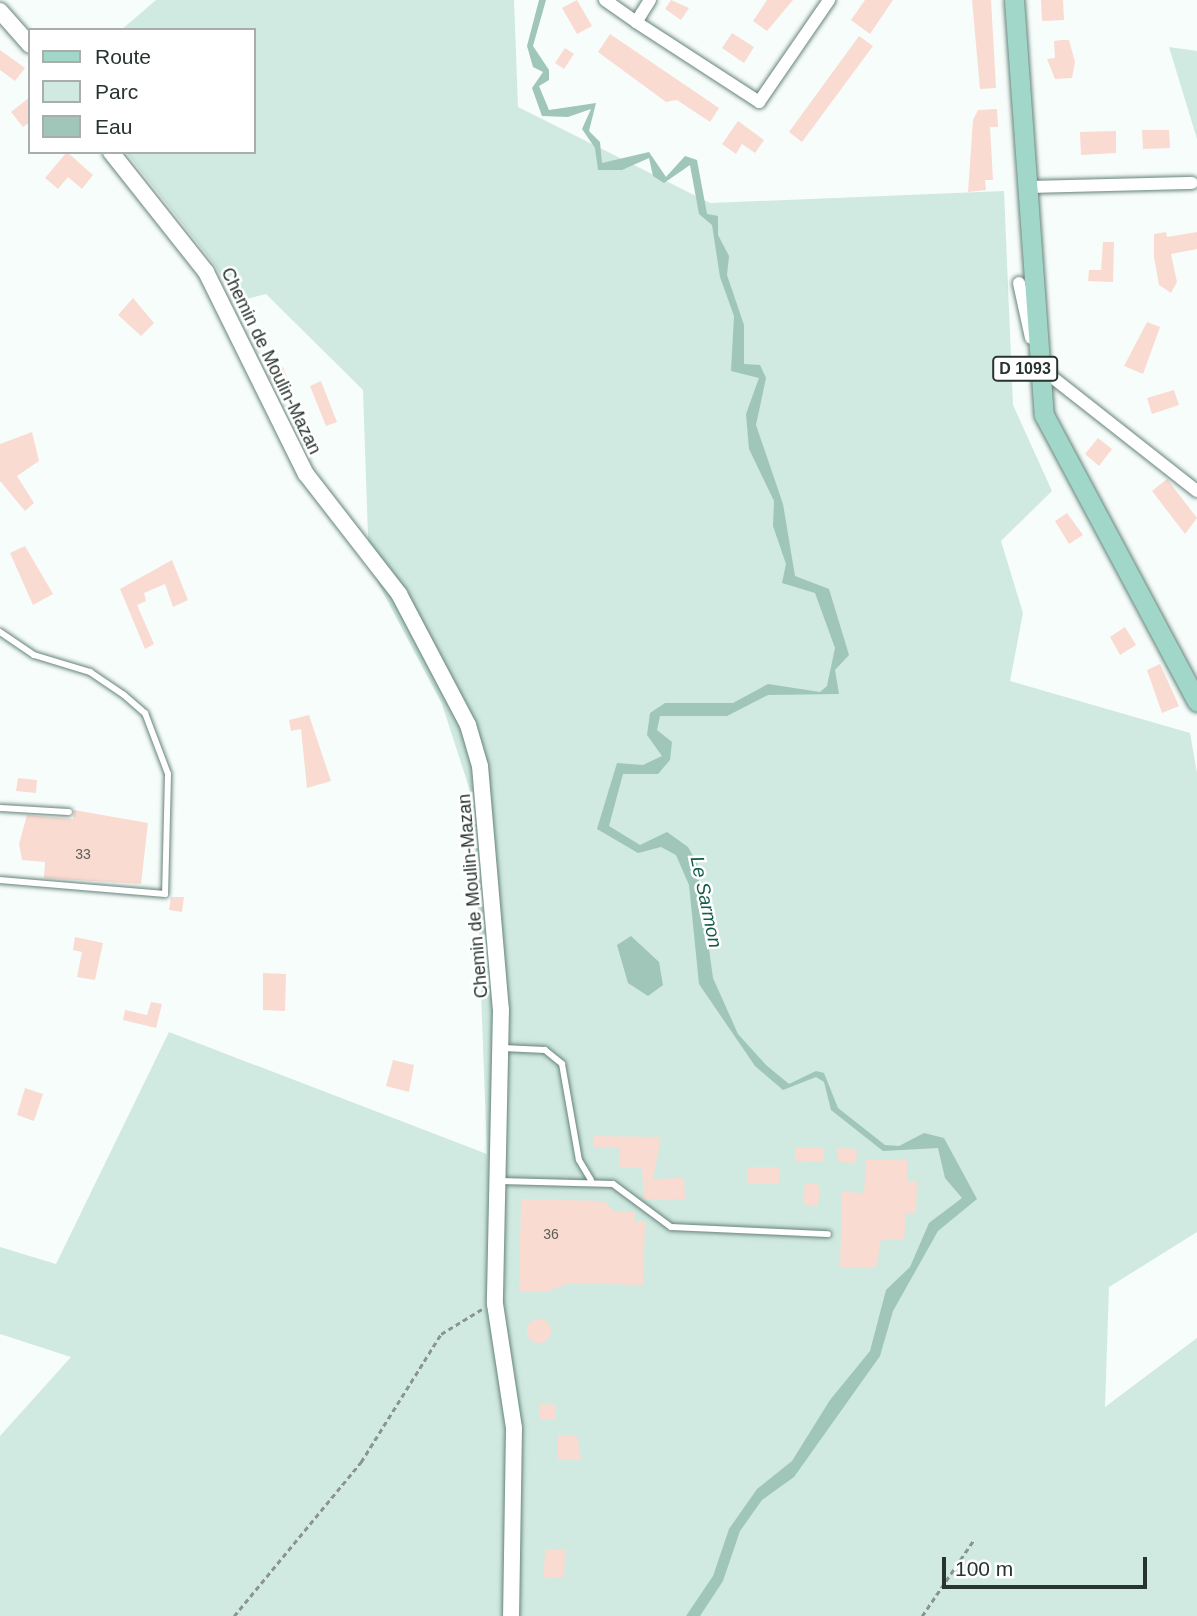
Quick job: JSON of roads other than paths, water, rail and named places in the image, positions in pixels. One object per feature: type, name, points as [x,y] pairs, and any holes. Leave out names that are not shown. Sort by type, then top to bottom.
[{"type":"main road","name":"D 1093","points":[[1014,0],[1037,366],[1044,415],[1103,532]]},
{"type":"main road","name":"D 1093","points":[[1025,187],[1016,234],[1019,283],[1026,380],[1041,442],[1103,532],[1177,656],[1197,702]]},
{"type":"street","points":[[605,0],[759,102],[829,0]]},
{"type":"street","points":[[636,22],[650,0]]},
{"type":"street","points":[[0,11],[28,43]]},
{"type":"street","name":"Chemin de Moulin-Mazan","points":[[113,154],[206,272],[306,474],[399,593],[468,725],[488,810],[503,1048],[495,1304],[514,1428],[511,1616]]},
{"type":"street","points":[[1025,187],[1192,183]]},
{"type":"street","points":[[1019,283],[1037,366],[1197,491]]},
{"type":"lane","points":[[0,632],[34,655],[90,672],[134,704],[159,739],[168,774],[165,894],[0,880]]},
{"type":"lane","points":[[0,808],[69,812]]},
{"type":"lane","points":[[503,1048],[545,1050],[562,1064],[579,1160],[591,1180]]},
{"type":"lane","points":[[498,1181],[591,1180],[615,1185],[671,1227],[828,1234]]},
{"type":"water","points":[[539,0],[546,0],[533,46],[549,70],[549,80],[539,86],[549,110],[596,103],[589,131],[600,142],[602,163],[649,152],[666,177],[685,156],[697,160],[707,214],[718,216],[718,235],[729,256],[727,275],[744,325],[744,364],[760,365],[766,378],[756,425],[783,504],[795,576],[829,589],[849,655],[835,670],[839,694],[768,695],[727,716],[660,716],[657,730],[672,742],[670,760],[658,774],[623,774],[609,826],[640,845],[667,832],[688,847],[697,863],[713,978],[738,1034],[766,1065],[789,1084],[816,1071],[824,1073],[838,1108],[885,1145],[899,1146],[924,1133],[944,1138],[977,1199],[938,1231],[893,1311],[880,1356],[794,1477],[762,1500],[740,1531],[723,1581],[700,1616],[686,1616],[713,1576],[729,1529],[757,1489],[792,1461],[830,1400],[870,1351],[886,1290],[910,1267],[929,1223],[962,1198],[945,1178],[938,1148],[883,1151],[831,1110],[824,1082],[816,1077],[783,1090],[755,1066],[699,984],[689,885],[676,855],[661,847],[638,853],[597,829],[617,763],[643,765],[662,756],[647,735],[650,713],[665,703],[733,703],[768,684],[820,692],[827,686],[835,648],[815,593],[782,583],[786,564],[773,526],[774,501],[749,449],[746,414],[759,378],[731,371],[734,316],[720,277],[712,225],[699,214],[690,165],[664,183],[653,176],[649,158],[622,170],[598,170],[595,148],[582,129],[591,109],[568,117],[542,116],[532,88],[543,72],[533,67],[527,46]]},
{"type":"water","points":[[631,936],[659,962],[663,985],[648,996],[628,983],[617,945]]},
{"type":"water label","name":"Le Sarmon","points":[[706,902]]}]
